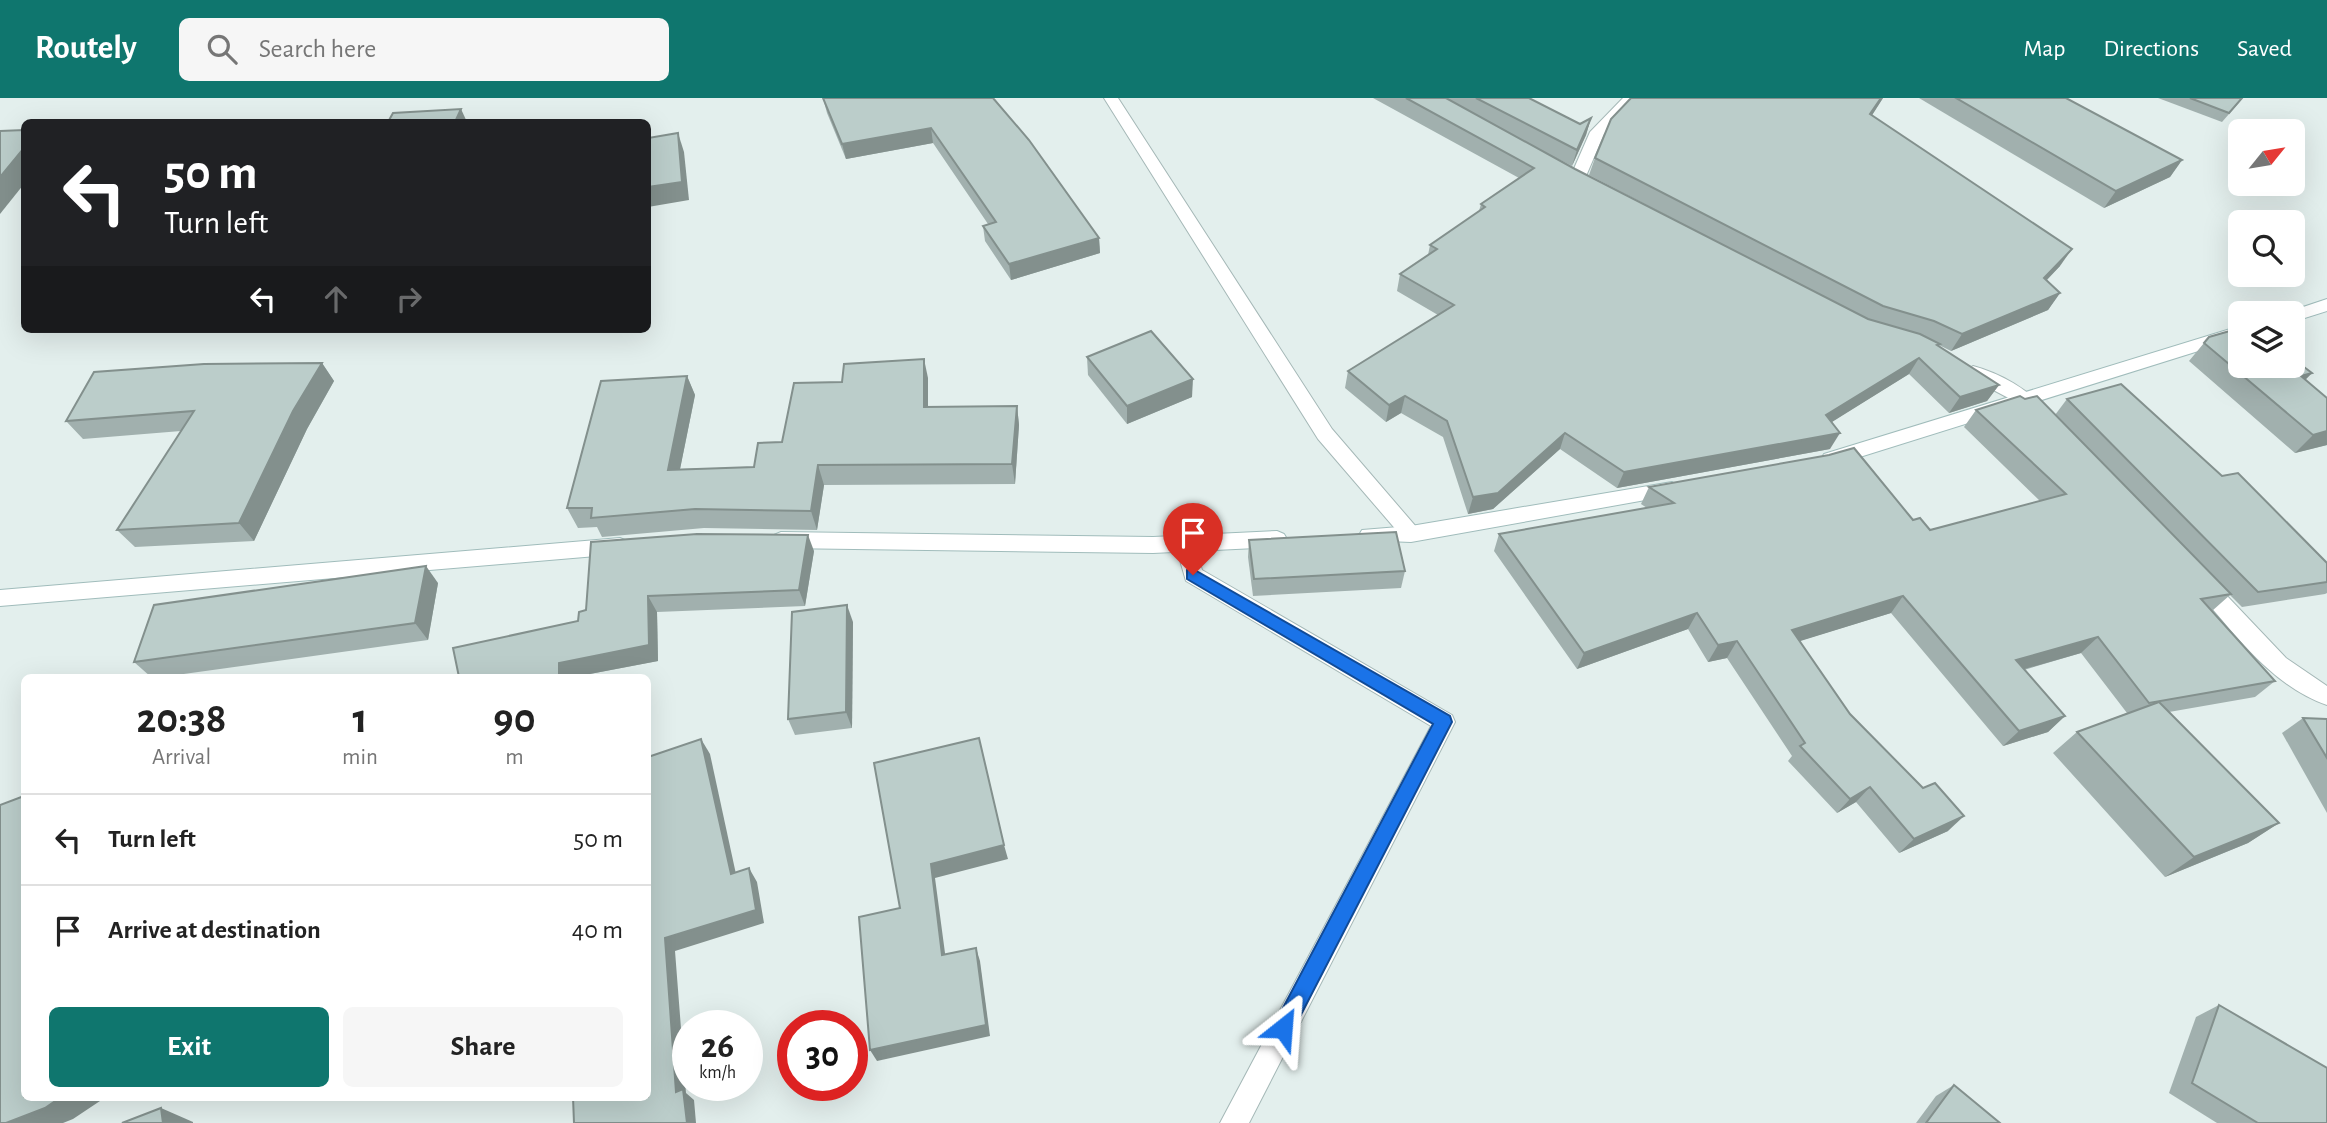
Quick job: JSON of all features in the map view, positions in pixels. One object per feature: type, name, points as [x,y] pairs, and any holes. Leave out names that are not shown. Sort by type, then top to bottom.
[{"type":"main road","points":[[1111,98],[1325,434],[1411,534]]},
{"type":"main road","points":[[1577,180],[1597,132],[1630,98]]},
{"type":"main road","points":[[2305,312],[2327,305]]},
{"type":"main road","points":[[1805,465],[2228,336]]},
{"type":"main road","points":[[1952,362],[2022,397],[2050,427]]},
{"type":"main road","points":[[1344,536],[1411,534],[1698,485]]},
{"type":"main road","points":[[758,540],[1185,543],[1292,538]]},
{"type":"main road","points":[[1185,543],[1193,575],[1444,722],[1234,1123]]},
{"type":"main road","points":[[0,598],[635,544]]},
{"type":"main road","points":[[2193,574],[2288,672],[2317,693],[2327,696]]},
{"type":"building","points":[[823,98],[993,98],[1029,140],[1099,238],[1009,264],[983,226],[996,222],[931,128],[842,144]]},
{"type":"building","points":[[1406,98],[1446,98],[1575,169],[1868,319],[1920,334],[1940,344],[1937,345],[1999,385],[1960,397],[1919,358],[1826,415],[1840,433],[1624,472],[1565,433],[1498,493],[1473,497],[1447,421],[1405,396],[1389,405],[1348,371],[1454,305],[1400,274],[1437,249],[1430,245],[1485,207],[1481,204],[1534,168]]},
{"type":"building","points":[[1476,98],[1529,98],[1580,124],[1591,118],[1577,150]]},
{"type":"building","points":[[1631,98],[1881,98],[1870,114],[2072,249],[2044,278],[2060,293],[1962,334],[1934,321],[1883,306],[1595,158],[1611,119]]},
{"type":"building","points":[[1956,98],[2066,98],[2182,160],[2116,191]]},
{"type":"building","points":[[2190,98],[2242,98],[2229,113]]},
{"type":"building","points":[[461,109],[456,119],[390,119],[393,113]]},
{"type":"building","points":[[21,130],[21,152],[0,177],[0,131]]},
{"type":"building","points":[[678,133],[682,182],[651,187],[651,138]]},
{"type":"building","points":[[1151,331],[1193,379],[1127,406],[1087,357]]},
{"type":"building","points":[[2228,331],[2228,363],[2204,343],[2209,337]]},
{"type":"building","points":[[924,359],[924,407],[1017,406],[1012,464],[818,465],[811,511],[695,509],[591,518],[592,508],[567,508],[601,381],[687,376],[668,470],[754,467],[758,443],[782,442],[794,383],[842,382],[844,364]]},
{"type":"building","points":[[322,363],[293,411],[239,523],[117,530],[194,411],[66,421],[94,372],[204,364]]},
{"type":"building","points":[[2245,378],[2303,378],[2327,398],[2327,431],[2313,435]]},
{"type":"building","points":[[2121,384],[2222,476],[2238,473],[2327,563],[2327,582],[2258,592],[2067,399]]},
{"type":"building","points":[[2020,396],[2025,399],[2037,396],[2231,594],[2201,599],[2275,681],[2149,703],[2098,637],[2016,660],[2065,716],[2019,731],[1903,596],[1792,630],[1850,714],[1923,788],[1935,783],[1964,816],[1914,839],[1870,787],[1850,799],[1800,746],[1805,743],[1737,641],[1718,645],[1697,613],[1584,653],[1499,534],[1674,503],[1649,487],[1829,455],[1854,448],[1913,520],[1920,518],[1930,530],[2066,494],[1976,410]]},
{"type":"building","points":[[1396,532],[1405,571],[1254,579],[1249,540]]},
{"type":"building","points":[[697,534],[808,535],[799,590],[648,596],[649,645],[559,663],[559,674],[458,674],[453,648],[578,621],[579,612],[586,610],[591,542]]},
{"type":"building","points":[[426,566],[415,623],[134,662],[154,605]]},
{"type":"building","points":[[847,605],[846,712],[788,719],[792,612]]},
{"type":"building","points":[[2159,702],[2279,823],[2194,857],[2077,732]]},
{"type":"building","points":[[2303,718],[2327,719],[2327,758]]},
{"type":"building","points":[[979,738],[1004,845],[931,864],[942,955],[976,948],[986,1025],[870,1050],[859,917],[900,908],[874,763]]},
{"type":"building","points":[[701,739],[731,874],[749,868],[756,910],[665,938],[672,1036],[672,1101],[684,1101],[687,1123],[574,1123],[573,1101],[651,1101],[651,756]]},
{"type":"building","points":[[21,797],[21,1101],[55,1101],[45,1108],[6,1123],[0,1123],[0,805]]},
{"type":"building","points":[[2219,1005],[2327,1068],[2327,1123],[2258,1123],[2192,1083]]},
{"type":"building","points":[[1954,1085],[2000,1123],[1926,1123]]},
{"type":"building","points":[[161,1108],[163,1123],[122,1123]]},
{"type":"route","points":[[1193,575],[1444,722],[1283,1028]]}]
